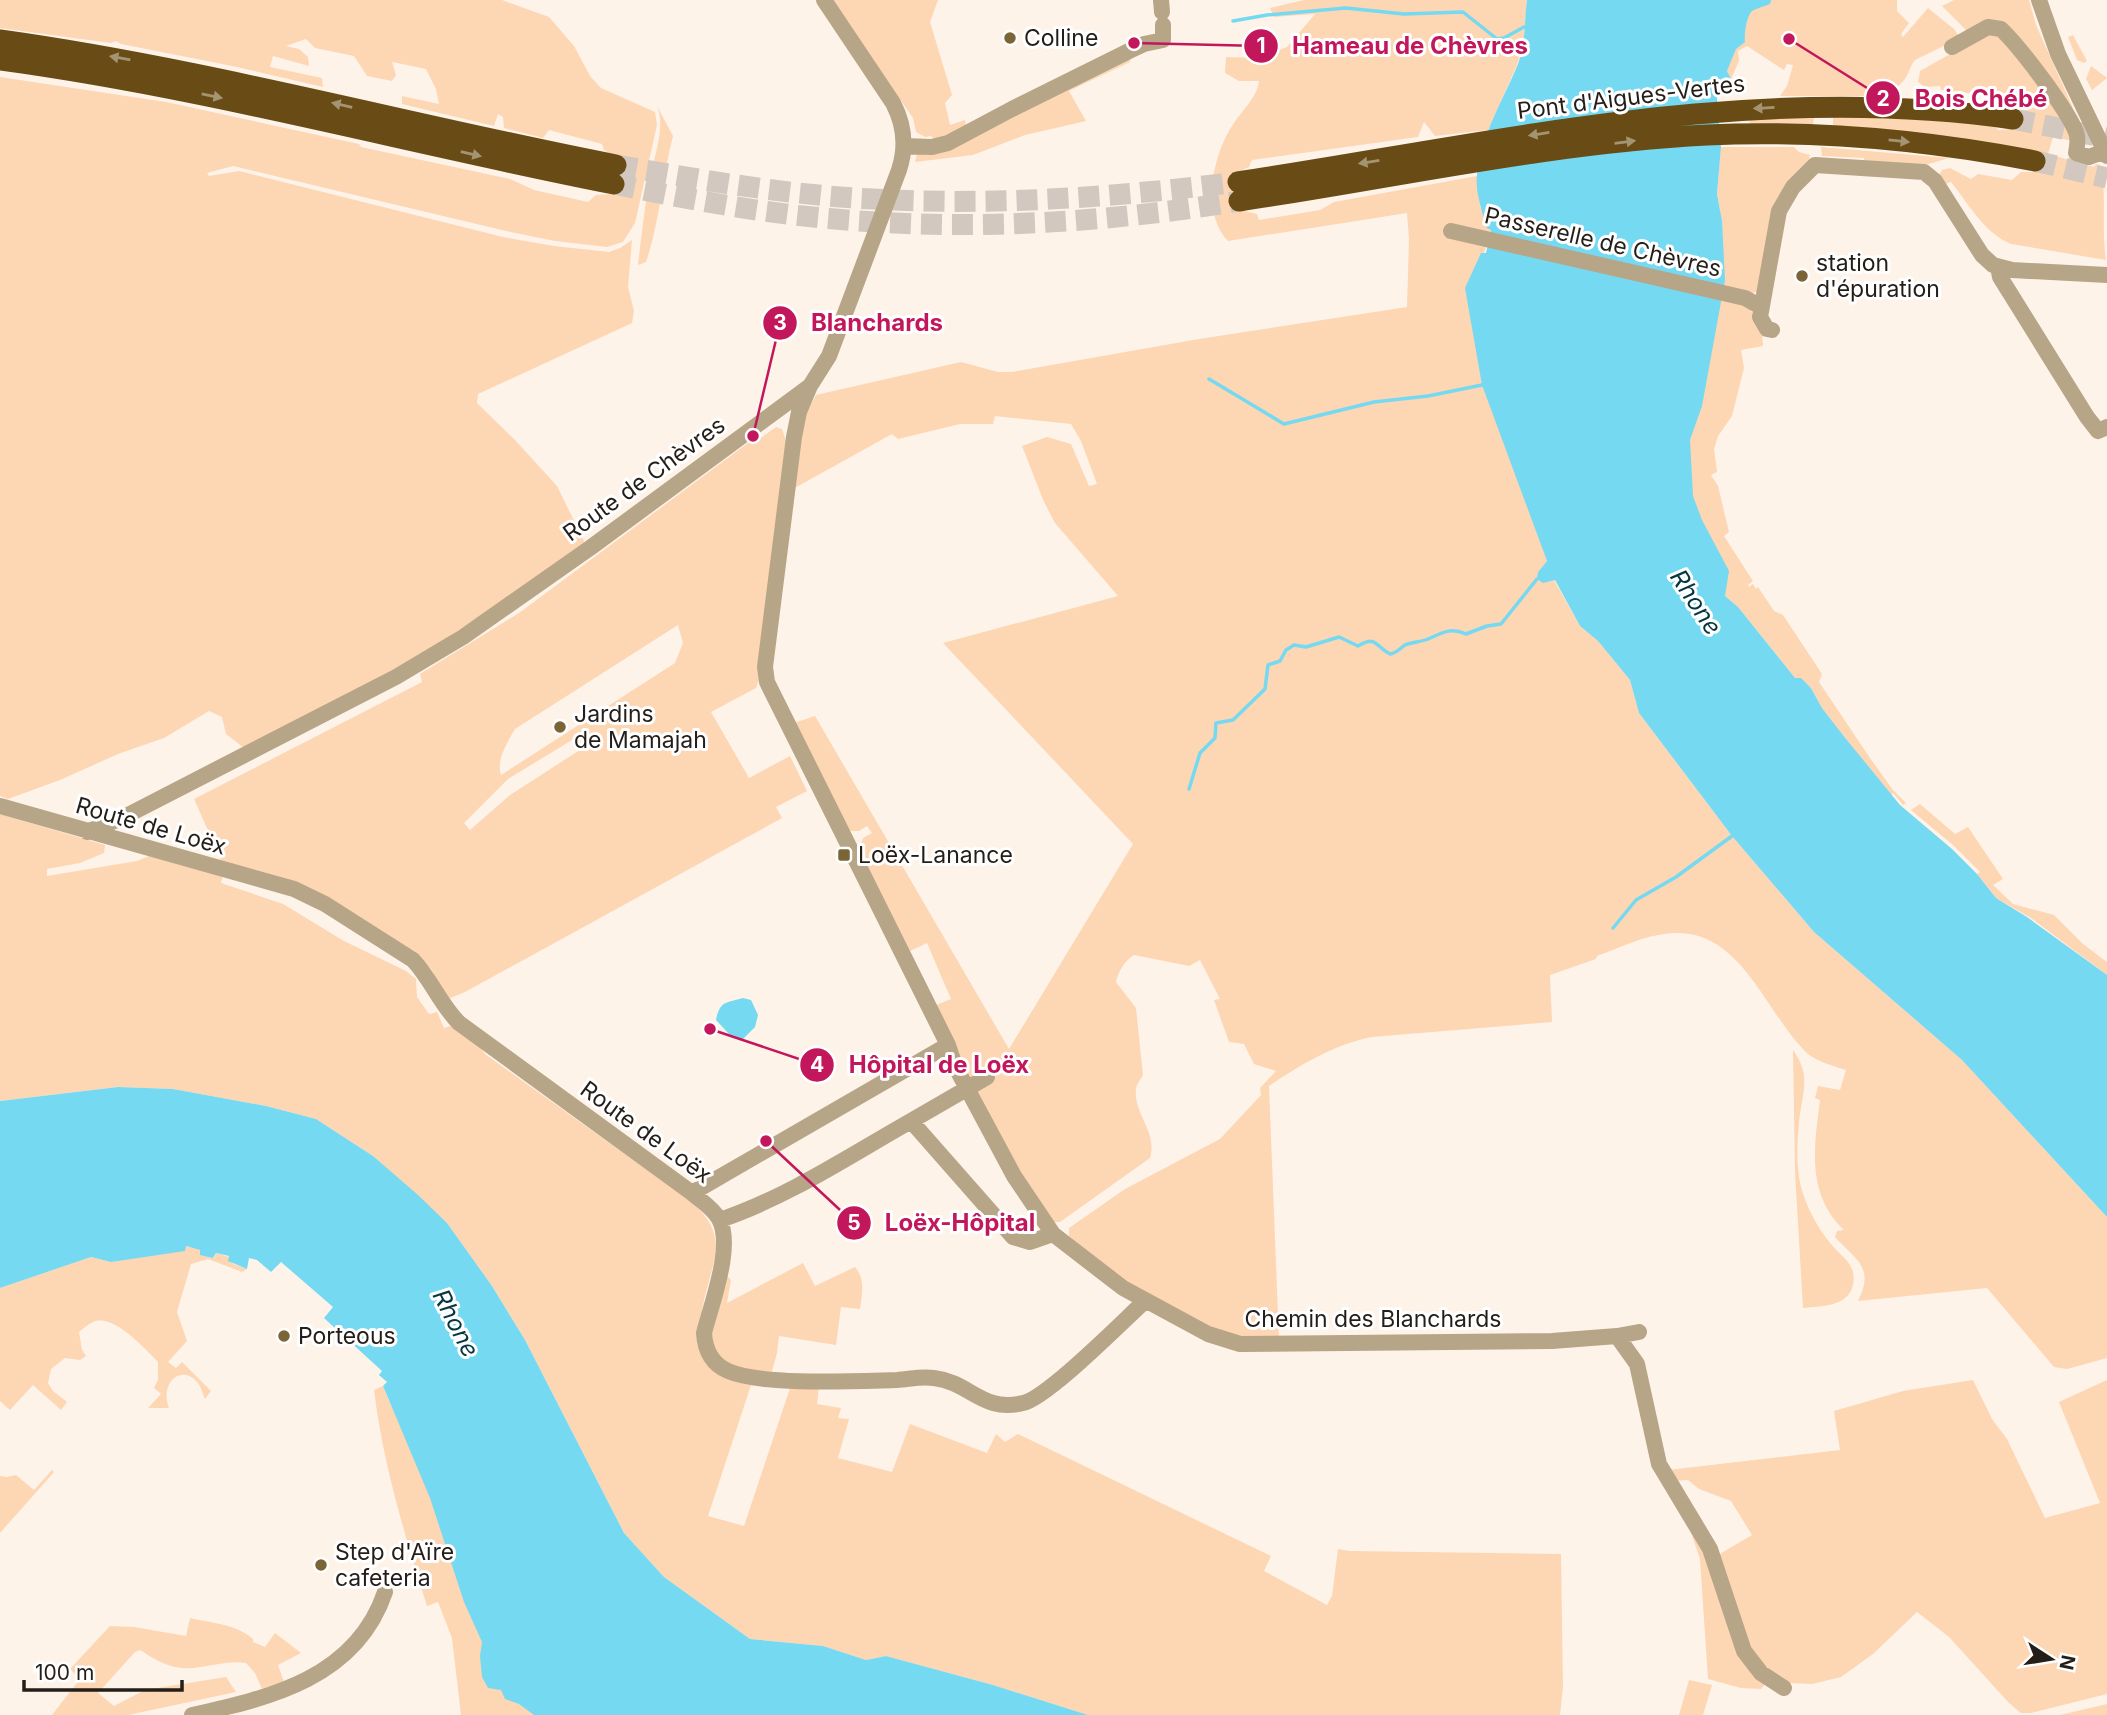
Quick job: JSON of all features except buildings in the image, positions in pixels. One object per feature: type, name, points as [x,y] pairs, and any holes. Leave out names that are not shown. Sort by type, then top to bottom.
[{"type":"highway","points":[[0,40],[115,57],[209,75],[615,175],[114,77],[0,60]]},
{"type":"highway","name":"Pont d'Aigues-Vertes","points":[[1437,160],[1586,127],[1752,108],[1833,106],[1925,109],[2012,119]]},
{"type":"highway","name":"Pont d'Aigues-Vertes","points":[[1437,160],[1527,155],[1646,140],[1746,134],[1832,135],[1915,142],[2035,161]]},
{"type":"highway","points":[[1238,191],[1437,160]]},
{"type":"street","points":[[824,0],[898,111],[904,146],[932,147],[948,143],[1144,44],[1163,40],[1162,12]]},
{"type":"street","points":[[1952,47],[1988,27],[2001,29],[2049,90],[2076,131],[2076,153],[2089,157],[2106,153],[2058,54],[2039,0]]},
{"type":"street","name":"Route de Chèvres","points":[[86,832],[124,817],[396,677],[452,643],[590,548],[810,386],[829,356],[899,170],[904,146]]},
{"type":"street","points":[[1772,330],[1767,329],[1752,301],[1780,211],[1793,187],[1815,164],[1927,173],[1935,181],[1982,255],[1998,267],[2107,275]]},
{"type":"street","name":"Passerelle de Chèvres","points":[[1452,231],[1752,301]]},
{"type":"street","points":[[1998,267],[2000,277],[2087,416],[2098,431],[2107,427]]},
{"type":"street","name":"Chemin des Blanchards","points":[[810,386],[799,412],[794,436],[765,667],[767,682],[948,1045],[955,1066],[1014,1176],[1053,1234],[1098,1271],[1145,1301],[1208,1334],[1249,1345],[1552,1341],[1639,1332]]},
{"type":"street","points":[[768,417],[780,416],[790,422],[794,436]]},
{"type":"street","name":"Route de Loëx","points":[[0,806],[294,888],[325,904],[413,960],[424,971],[447,1009],[467,1029],[692,1193],[720,1220]]},
{"type":"street","points":[[692,1193],[773,1143],[915,1066],[948,1045]]},
{"type":"street","points":[[987,1077],[788,1191],[755,1208],[720,1220],[723,1234],[722,1270],[704,1333],[708,1354],[728,1371],[747,1376],[827,1381],[938,1378],[959,1384],[984,1401],[1000,1405],[1020,1404],[1042,1394],[1145,1301]]},
{"type":"street","points":[[912,1121],[1013,1237],[1030,1242],[1053,1234]]},
{"type":"street","points":[[1618,1336],[1637,1364],[1659,1464],[1710,1549],[1744,1651],[1761,1673],[1784,1688]]},
{"type":"street","points":[[192,1715],[284,1690],[305,1682],[324,1670],[348,1650],[370,1625],[385,1592]]},
{"type":"shaded area","points":[[0,0],[502,0],[549,17],[574,46],[590,76],[601,88],[655,112],[657,125],[635,223],[623,242],[607,247],[555,241],[506,231],[233,166],[207,173],[209,176],[239,171],[503,237],[554,246],[609,252],[632,240],[628,287],[634,311],[632,323],[478,394],[477,403],[557,486],[586,545],[402,668],[244,748],[226,734],[222,717],[209,711],[164,738],[8,799],[0,796],[0,77],[166,102],[510,179],[534,190],[588,202],[596,195],[609,194],[611,154],[604,150],[602,144],[549,130],[543,138],[504,128],[503,117],[498,114],[494,126],[402,104],[402,96],[439,104],[436,89],[426,69],[392,62],[396,75],[392,81],[367,76],[354,56],[315,48],[306,39],[286,46],[299,49],[308,57],[309,66],[273,56],[270,67],[322,78],[323,87],[116,41],[111,43],[0,28]]},
{"type":"shaded area","points":[[831,0],[938,0],[930,22],[952,95],[945,103],[950,125],[965,120],[966,128],[935,141],[931,136],[925,137],[916,132],[913,118]]},
{"type":"shaded area","points":[[1304,0],[1527,0],[1523,46],[1488,130],[1435,136],[1424,122],[1418,137],[1252,160],[1249,167],[1238,172],[1240,210],[1257,214],[1259,220],[1320,210],[1334,202],[1477,176],[1480,206],[1491,230],[1484,253],[1533,522],[1547,561],[1538,572],[1554,580],[1580,626],[1598,641],[1630,680],[1639,713],[1732,836],[1814,932],[1962,1060],[2107,1217],[2107,1358],[2067,1369],[2054,1367],[1987,1288],[1858,1301],[1865,1280],[1864,1272],[1856,1258],[1835,1237],[1837,1231],[1844,1230],[1823,1201],[1818,1185],[1815,1152],[1820,1100],[1815,1098],[1818,1086],[1840,1090],[1846,1070],[1807,1053],[1750,977],[1736,960],[1719,946],[1701,937],[1679,933],[1637,941],[1550,975],[1552,1022],[1358,1040],[1318,1056],[1269,1086],[1279,1340],[1246,1339],[1223,1334],[1137,1289],[1096,1261],[1069,1236],[1069,1228],[1125,1189],[1220,1139],[1261,1095],[1260,1088],[1276,1071],[1254,1064],[1244,1044],[1229,1042],[1214,1000],[1220,999],[1200,960],[1189,966],[1134,955],[1118,974],[1116,982],[1136,1008],[1143,1075],[1136,1087],[1136,1098],[1151,1139],[1150,1158],[1060,1222],[1052,1222],[1038,1205],[957,1057],[934,1006],[951,999],[927,943],[910,951],[859,850],[863,838],[872,833],[867,826],[859,831],[849,831],[794,723],[815,716],[1009,1049],[1133,844],[943,643],[1118,596],[1055,523],[1022,446],[1047,437],[1071,444],[1089,486],[1097,484],[1081,441],[1071,424],[995,416],[993,424],[960,424],[898,439],[892,434],[791,490],[806,414],[816,395],[961,362],[998,372],[1012,372],[1199,339],[1407,307],[1407,213],[1228,241],[1219,229],[1214,215],[1213,182],[1220,150],[1234,123],[1253,98],[1259,81],[1239,81],[1225,73],[1226,57],[1257,58],[1287,47],[1315,14],[1274,17],[1270,8]]},
{"type":"shaded area","points":[[1717,0],[1897,0],[1897,11],[1909,23],[1901,34],[1903,37],[1928,8],[1954,29],[1960,38],[1915,60],[1904,80],[1889,96],[1780,96],[1787,86],[1793,65],[1787,64],[1784,70],[1747,46],[1738,51],[1739,61],[1731,79],[1727,71]]},
{"type":"shaded area","points":[[1954,0],[2029,0],[2036,25],[2073,108],[2071,109],[2008,28],[1967,31],[1942,6]]},
{"type":"shaded area","points":[[1996,31],[2051,100],[2068,128],[2073,141],[2053,137],[2048,154],[2094,167],[2096,164],[2101,166],[2106,260],[2011,244],[2001,239],[1985,225],[1951,182],[1943,185],[1939,175],[1942,170],[1950,168],[1971,179],[1978,174],[2012,180],[2021,172],[2034,172],[2039,161],[2034,151],[1833,126],[1833,115],[1880,116],[1995,126],[1998,130],[2012,129],[2009,109],[2002,107],[2003,97],[1941,90],[1940,86],[1925,87],[1918,82],[1920,71],[1989,32]]},
{"type":"shaded area","points":[[2073,35],[2087,61],[2084,63],[2077,60],[2068,37]]},
{"type":"shaded area","points":[[1131,56],[1130,62],[1069,91],[1086,121],[1025,135],[973,155],[915,162],[917,154]]},
{"type":"shaded area","points":[[2091,66],[2107,78],[2092,90],[2086,79]]},
{"type":"shaded area","points":[[657,106],[673,136],[651,247],[646,262],[638,265],[648,188],[659,136],[660,115]]},
{"type":"shaded area","points":[[1814,116],[1813,125],[1750,125],[1749,119]]},
{"type":"shaded area","points":[[1721,147],[1794,147],[1799,152],[1810,155],[1808,163],[1785,192],[1761,290],[1745,296],[1762,331],[1763,346],[1741,350],[1744,368],[1732,416],[1718,436],[1714,449],[1717,472],[1711,475],[1718,486],[1729,532],[1724,536],[1753,581],[1749,587],[1753,584],[1756,589],[1758,587],[1774,611],[1783,615],[1822,674],[1819,682],[1893,790],[1906,803],[1903,805],[1893,793],[1891,796],[1884,789],[1822,708],[1811,688],[1795,678],[1738,607],[1725,596],[1703,538],[1678,446],[1720,210],[1717,194]]},
{"type":"shaded area","points":[[1821,147],[1949,158],[1925,165],[1864,164],[1864,158],[1822,156]]},
{"type":"shaded area","points":[[776,427],[782,429],[787,444],[761,674],[756,688],[711,712],[749,778],[790,756],[807,791],[776,807],[782,818],[448,999],[431,969],[414,951],[223,864],[194,799],[422,682],[420,674],[519,613],[752,440],[762,437]],"holes":[[[678,625],[683,643],[675,663],[501,775],[501,758],[515,729]],[[577,737],[583,748],[510,795],[470,830],[464,823],[508,779]]]},
{"type":"shaded area","points":[[1920,804],[1955,834],[1968,827],[2003,879],[1993,885],[2013,904],[2054,915],[2083,944],[2107,962],[2107,975],[2031,918],[1996,898],[1977,874],[1980,872],[1911,810]]},
{"type":"shaded area","points":[[0,814],[105,845],[104,853],[80,863],[47,869],[47,876],[137,861],[149,856],[223,875],[221,883],[283,904],[344,941],[406,971],[416,979],[417,997],[429,1014],[437,1012],[444,1028],[454,1025],[477,1043],[485,1054],[685,1197],[700,1211],[710,1224],[716,1249],[702,1310],[705,1310],[727,1276],[731,1280],[727,1303],[803,1263],[815,1286],[855,1267],[862,1282],[860,1309],[841,1307],[836,1345],[779,1336],[771,1375],[752,1382],[708,1516],[744,1526],[791,1385],[819,1386],[817,1404],[841,1408],[838,1418],[849,1419],[838,1458],[892,1472],[910,1424],[987,1453],[996,1434],[1005,1442],[1018,1434],[1271,1556],[1264,1571],[1327,1605],[1332,1596],[1338,1549],[1561,1554],[1563,1687],[1560,1715],[1088,1715],[993,1685],[886,1656],[866,1660],[823,1646],[750,1639],[664,1577],[624,1533],[525,1340],[492,1286],[447,1223],[373,1156],[316,1119],[266,1106],[173,1089],[118,1087],[0,1101]]},
{"type":"shaded area","points":[[1793,1050],[1799,1059],[1804,1077],[1797,1146],[1801,1187],[1817,1224],[1848,1262],[1854,1277],[1846,1298],[1825,1306],[1803,1308],[1795,1172]]},
{"type":"shaded area","points":[[1032,1212],[1039,1223],[1034,1234],[1015,1231]]},
{"type":"shaded area","points":[[185,1246],[201,1250],[214,1258],[216,1253],[229,1257],[233,1264],[247,1269],[242,1272],[208,1259],[191,1264],[177,1312],[187,1341],[168,1362],[176,1368],[182,1362],[211,1391],[205,1399],[198,1383],[192,1377],[179,1375],[167,1390],[169,1408],[148,1408],[161,1394],[154,1388],[158,1380],[158,1362],[119,1327],[101,1321],[91,1323],[79,1332],[82,1350],[86,1356],[80,1360],[65,1358],[51,1369],[48,1383],[53,1391],[67,1402],[61,1410],[33,1385],[10,1410],[0,1401],[0,1288],[91,1257],[111,1262]]},
{"type":"shaded area","points":[[1973,1380],[1992,1419],[2007,1439],[2045,1518],[2100,1503],[2059,1402],[2107,1380],[2107,1694],[2031,1713],[2021,1713],[1949,1637],[1917,1612],[1873,1654],[1841,1677],[1812,1684],[1787,1683],[1752,1655],[1718,1555],[1752,1535],[1731,1501],[1699,1489],[1688,1480],[1673,1481],[1668,1470],[1840,1450],[1834,1411],[1903,1391]]},
{"type":"shaded area","points":[[383,1386],[546,1715],[461,1715],[452,1638],[438,1602],[427,1606],[389,1472],[374,1390]]},
{"type":"shaded area","points":[[52,1470],[54,1472],[0,1533],[0,1476],[16,1475],[34,1490]]},
{"type":"shaded area","points":[[1681,1503],[1766,1683],[1761,1689],[1741,1688],[1708,1679],[1700,1559]]},
{"type":"shaded area","points":[[190,1618],[239,1630],[253,1639],[253,1642],[265,1647],[275,1633],[301,1653],[278,1665],[284,1682],[262,1689],[255,1673],[246,1663],[175,1667],[140,1650],[135,1652],[98,1693],[114,1706],[145,1690],[226,1677],[236,1692],[128,1715],[52,1715],[80,1679],[70,1669],[110,1626],[134,1627],[186,1636]]},
{"type":"shaded area","points":[[1689,1680],[1712,1685],[1703,1715],[1679,1715]]},
{"type":"shaded area","points":[[2107,1704],[2107,1715],[2060,1715]]},
{"type":"water","name":"Rhone","points":[[1527,0],[1771,0],[1770,4],[1753,10],[1750,14],[1745,42],[1736,49],[1727,71],[1731,79],[1716,87],[1721,147],[1717,194],[1722,221],[1725,280],[1702,406],[1690,440],[1693,496],[1702,520],[1729,571],[1725,596],[1738,607],[1795,678],[1801,678],[1811,688],[1822,708],[1900,805],[1952,849],[1996,898],[2107,975],[2107,1217],[1962,1060],[1814,932],[1732,836],[1639,713],[1630,680],[1598,641],[1580,626],[1555,580],[1543,583],[1537,579],[1538,572],[1547,561],[1482,385],[1465,288],[1481,253],[1486,253],[1491,230],[1487,228],[1478,195],[1479,160],[1488,132],[1521,56]]},
{"type":"water","points":[[743,998],[751,1000],[758,1015],[755,1027],[743,1039],[729,1034],[716,1020],[722,1006]]},
{"type":"water","name":"Rhone","points":[[118,1087],[173,1089],[266,1106],[316,1119],[373,1156],[418,1195],[447,1223],[492,1286],[525,1340],[624,1533],[664,1577],[750,1639],[823,1646],[866,1660],[886,1656],[993,1685],[1088,1715],[534,1715],[519,1704],[505,1699],[501,1690],[488,1688],[482,1677],[482,1642],[464,1602],[430,1498],[383,1386],[387,1382],[379,1375],[382,1371],[324,1318],[333,1307],[281,1262],[271,1272],[257,1260],[249,1258],[247,1269],[228,1261],[229,1256],[216,1253],[213,1258],[200,1255],[200,1250],[186,1246],[185,1251],[111,1262],[91,1257],[0,1288],[0,1101]]},
{"type":"waterway","points":[[1233,21],[1346,8],[1404,14],[1463,12],[1497,39],[1524,27]]},
{"type":"waterway","points":[[1209,379],[1284,424],[1374,402],[1428,396],[1482,385]]},
{"type":"waterway","points":[[1189,789],[1200,753],[1215,738],[1216,723],[1233,720],[1265,689],[1268,665],[1280,661],[1286,650],[1294,645],[1306,647],[1339,637],[1358,646],[1373,642],[1390,654],[1405,645],[1446,632],[1466,634],[1501,624],[1537,579]]},
{"type":"waterway","points":[[1613,928],[1636,900],[1676,877],[1732,836]]},
{"type":"tunnel","points":[[2013,119],[2107,138]]},
{"type":"tunnel","points":[[2035,161],[2107,178]]},
{"type":"tunnel","points":[[616,165],[777,190],[919,201],[1056,199],[1238,182]]},
{"type":"tunnel","points":[[614,184],[779,213],[886,223],[987,224],[1088,220],[1239,201]]},
{"type":"place","name":"Colline","points":[[1010,38]]},
{"type":"place","name":"Bois Chébé","points":[[1789,39]]},
{"type":"place","name":"Hameau de Chèvres","points":[[1134,43]]},
{"type":"place","name":"station d'épuration","points":[[1802,276]]},
{"type":"place","name":"Blanchards","points":[[753,436]]},
{"type":"place","name":"Jardins de Mamajah","points":[[560,727]]},
{"type":"place","name":"Loëx-Lanance","points":[[844,855]]},
{"type":"place","name":"Hôpital de Loëx","points":[[710,1029]]},
{"type":"place","name":"Loëx-Hôpital","points":[[766,1141]]},
{"type":"place","name":"Porteous","points":[[284,1336]]},
{"type":"place","name":"Step d'Aïre cafeteria","points":[[321,1565]]}]
